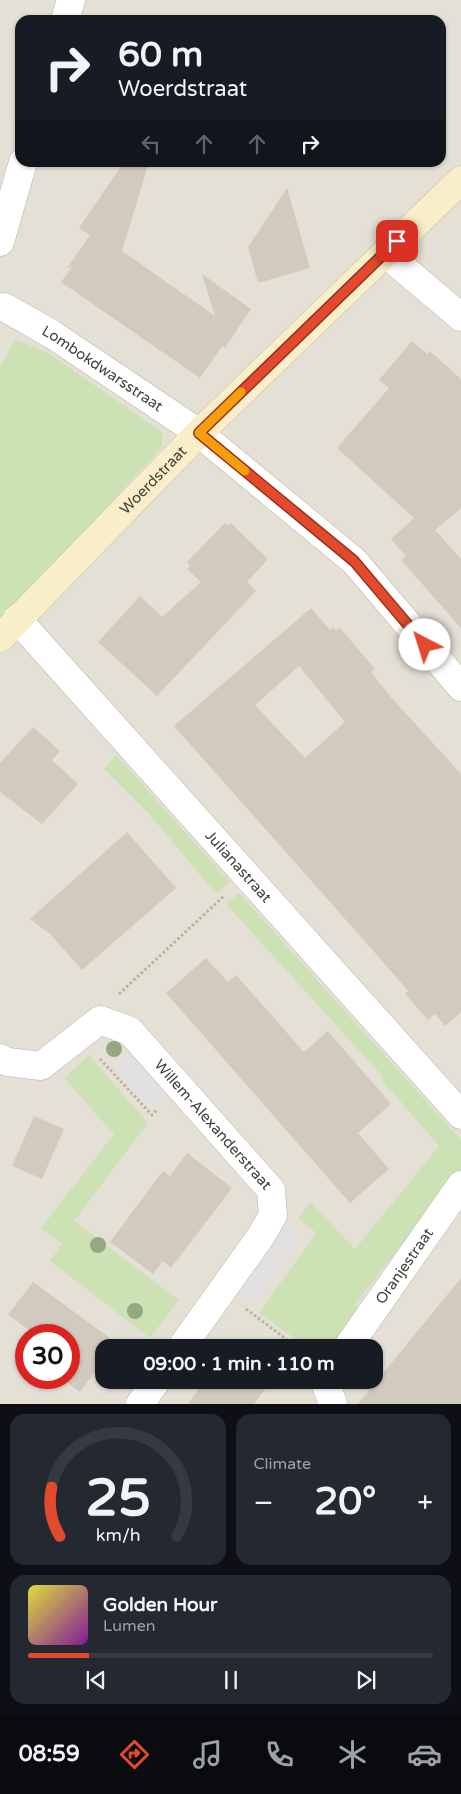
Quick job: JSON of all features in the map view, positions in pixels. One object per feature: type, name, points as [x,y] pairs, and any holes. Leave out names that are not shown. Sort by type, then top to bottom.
[{"type":"street","points":[[66,15],[71,0]]},
{"type":"street","points":[[0,242],[21,167]]},
{"type":"street","name":"Woerdstraat","points":[[8,628],[199,433],[461,180]]},
{"type":"street","points":[[385,253],[461,317]]},
{"type":"street","name":"Lombokdwarsstraat","points":[[1,304],[53,335],[199,433],[354,561],[461,687]]},
{"type":"street","name":"Julianastraat","points":[[8,628],[247,875],[461,1115]]},
{"type":"street","points":[[0,1058],[41,1066],[90,1028]]},
{"type":"street","name":"Willem-Alexanderstraat","points":[[90,1028],[130,1031],[271,1190],[272,1215],[262,1236],[186,1339]]},
{"type":"street","name":"Oranjestraat","points":[[353,1339],[461,1185]]},
{"type":"street","points":[[140,1404],[151,1389]]},
{"type":"path","points":[[182,1089],[152,1115],[90,1028],[124,986],[247,875]]},
{"type":"path","points":[[221,1291],[286,1339]]},
{"type":"shaded area","points":[[0,0],[461,0],[461,1404],[0,1404]]},
{"type":"shaded area","points":[[130,1048],[169,1093],[151,1109],[112,1065]]},
{"type":"shaded area","points":[[282,1222],[302,1236],[253,1303],[234,1289]]},
{"type":"green space","points":[[15,339],[48,353],[162,432],[162,447],[0,623],[0,368]]},
{"type":"green space","points":[[116,755],[230,882],[216,894],[150,815],[104,769]]},
{"type":"green space","points":[[239,893],[461,1140],[461,1170],[355,1304],[361,1312],[339,1339],[296,1339],[259,1313],[316,1233],[298,1218],[310,1202],[355,1249],[439,1146],[381,1079],[383,1077],[226,904]]},
{"type":"green space","points":[[89,1055],[148,1123],[74,1221],[179,1300],[150,1338],[50,1261],[62,1244],[41,1228],[114,1134],[64,1078]]},
{"type":"building","points":[[121,167],[147,167],[122,251],[215,316],[202,274],[251,309],[224,349],[223,345],[200,378],[61,282],[72,267],[67,268],[90,235],[79,228]]},
{"type":"building","points":[[287,188],[310,268],[258,283],[248,247]]},
{"type":"building","points":[[412,341],[427,354],[430,351],[461,379],[461,508],[435,530],[461,559],[461,628],[401,560],[406,556],[391,539],[414,518],[337,448],[389,388],[379,380]]},
{"type":"building","points":[[225,523],[228,526],[231,523],[268,559],[247,582],[256,591],[157,696],[98,642],[140,596],[162,617],[201,582],[187,569],[190,566],[187,562]]},
{"type":"building","points":[[311,608],[330,630],[333,628],[336,631],[340,628],[375,669],[371,672],[390,696],[461,774],[461,1012],[445,1026],[435,1014],[428,1020],[405,994],[408,991],[383,962],[174,726]],"holes":[[[299,666],[345,722],[305,758],[255,705]]]},
{"type":"building","points":[[33,727],[60,751],[52,760],[78,784],[42,824],[0,792],[0,763]]},
{"type":"building","points":[[127,832],[176,888],[82,970],[50,934],[30,919]]},
{"type":"building","points":[[206,958],[228,982],[236,975],[304,1052],[328,1031],[391,1104],[358,1133],[389,1169],[350,1203],[166,993]]},
{"type":"building","points":[[34,1116],[64,1129],[42,1179],[12,1166]]},
{"type":"building","points":[[187,1153],[232,1188],[171,1268],[163,1261],[153,1274],[110,1242],[163,1171],[170,1176]]},
{"type":"building","points":[[461,1278],[461,1404],[358,1404],[370,1389],[383,1389],[384,1372]]},
{"type":"building","points":[[33,1282],[110,1338],[95,1339],[95,1372],[80,1392],[76,1389],[80,1389],[80,1324],[21,1324],[8,1315]]},
{"type":"building","points":[[199,1389],[265,1389],[254,1404],[188,1404]]},
{"type":"slow traffic","points":[[241,392],[199,433],[245,471]]},
{"type":"route","points":[[397,241],[199,433],[354,561],[425,645]]}]
